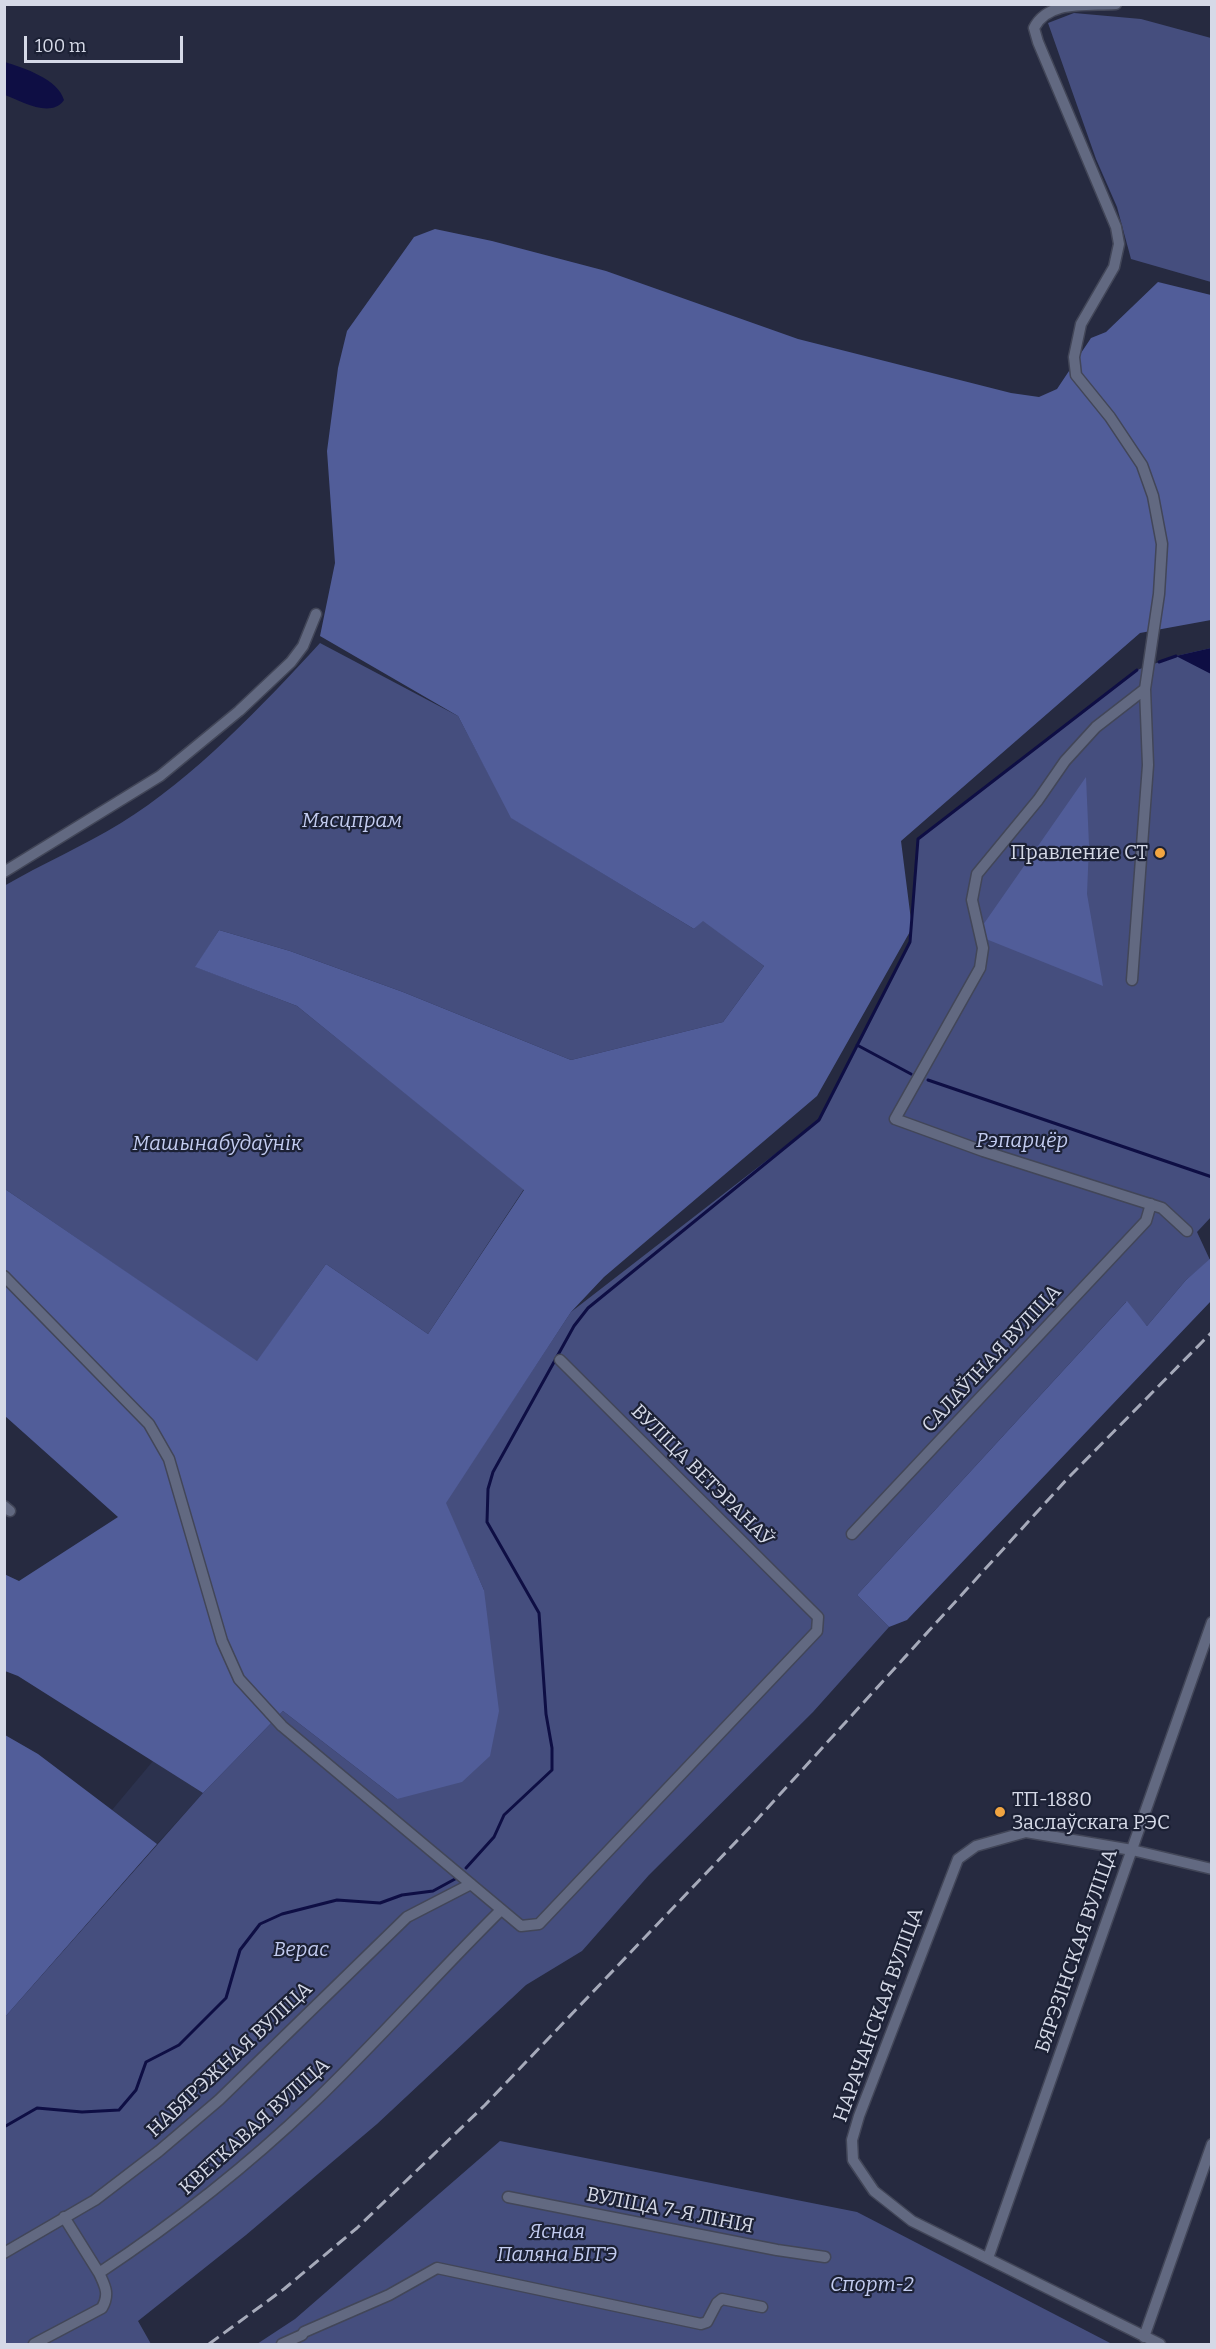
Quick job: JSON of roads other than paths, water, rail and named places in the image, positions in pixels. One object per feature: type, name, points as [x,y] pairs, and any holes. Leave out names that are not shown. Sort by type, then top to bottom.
[{"type":"street","points":[[1116,4],[1056,5],[1046,9],[1034,28],[1116,227],[1119,244],[1114,267],[1081,324],[1074,357],[1076,375],[1110,417],[1142,465],[1154,496],[1161,554],[1159,594],[1145,689],[1148,765],[1132,980]]},
{"type":"street","points":[[4,872],[160,776],[240,711],[291,662],[303,646],[316,614]]},
{"type":"street","points":[[1145,689],[1096,727],[1065,761],[1038,800],[977,874],[972,900],[983,948],[980,968],[895,1119],[983,1151],[1150,1204],[1169,1212],[1187,1231]]},
{"type":"street","name":"САЛАЎІНАЯ ВУЛІЦА","points":[[852,1534],[1146,1221],[1150,1204]]},
{"type":"street","points":[[4,1276],[149,1424],[164,1450],[192,1533],[222,1641],[239,1679],[282,1726],[501,1910]]},
{"type":"street","name":"ВУЛІЦА ВЕТЭРАНАЎ","points":[[501,1910],[521,1926],[539,1924],[768,1686],[817,1631],[818,1617],[560,1360]]},
{"type":"street","name":"БЯРЭЗІНСКАЯ ВУЛІЦА","points":[[988,2258],[1212,1622]]},
{"type":"street","name":"НАРАЧАНСКАЯ ВУЛІЦА","points":[[1132,1850],[1026,1832],[1007,1835],[976,1846],[958,1859],[858,2116],[852,2140],[853,2160],[874,2191],[904,2215],[1160,2344]]},
{"type":"street","points":[[1132,1850],[1212,1869]]},
{"type":"street","name":"НАБЯРЭЖНАЯ ВУЛІЦА","points":[[4,2253],[108,2190],[219,2100],[407,1917],[471,1884]]},
{"type":"street","name":"КВЕТКАВАЯ ВУЛІЦА","points":[[99,2273],[171,2225],[259,2152],[313,2103],[501,1910]]},
{"type":"street","points":[[1144,2337],[1212,2144]]},
{"type":"street","name":"ВУЛІЦА 7-Я ЛІНІЯ","points":[[508,2197],[777,2250],[825,2257]]},
{"type":"street","points":[[34,2344],[102,2308],[107,2300],[107,2289],[99,2273],[64,2217]]},
{"type":"street","points":[[282,2344],[388,2295],[437,2268],[701,2324],[707,2322],[717,2303],[722,2299],[762,2307]]},
{"type":"waterway","points":[[1159,662],[1176,656]]},
{"type":"waterway","points":[[466,1868],[494,1837],[504,1815],[552,1770],[552,1748],[546,1714],[539,1613],[487,1522],[488,1489],[493,1472],[574,1326],[588,1308],[819,1120],[910,942],[918,839],[1137,670]]},
{"type":"waterway","points":[[857,1045],[911,1074]]},
{"type":"waterway","points":[[928,1080],[1212,1177]]},
{"type":"waterway","points":[[4,2127],[37,2108],[82,2112],[119,2110],[136,2090],[146,2062],[179,2045],[226,1998],[240,1950],[260,1924],[282,1914],[337,1900],[380,1903],[402,1895],[433,1891],[455,1879]]},
{"type":"railway","points":[[209,2344],[284,2289],[357,2228],[485,2105],[752,1825],[1068,1478],[1212,1332]]},
{"type":"place","name":"Правление СТ","points":[[1160,853]]},
{"type":"place","name":"ТП-1880 Заслаўскага РЭС","points":[[1000,1812]]},
{"type":"park label","name":"Мясцпрам","points":[[352,821]]},
{"type":"park label","name":"Рэпарцёр","points":[[1022,1141]]},
{"type":"park label","name":"Машынабудаўнік","points":[[217,1144]]},
{"type":"park label","name":"Верас","points":[[301,1950]]},
{"type":"park label","name":"Ясная Паляна БГГЭ","points":[[557,2244]]},
{"type":"park label","name":"Спорт-2","points":[[872,2285]]}]
